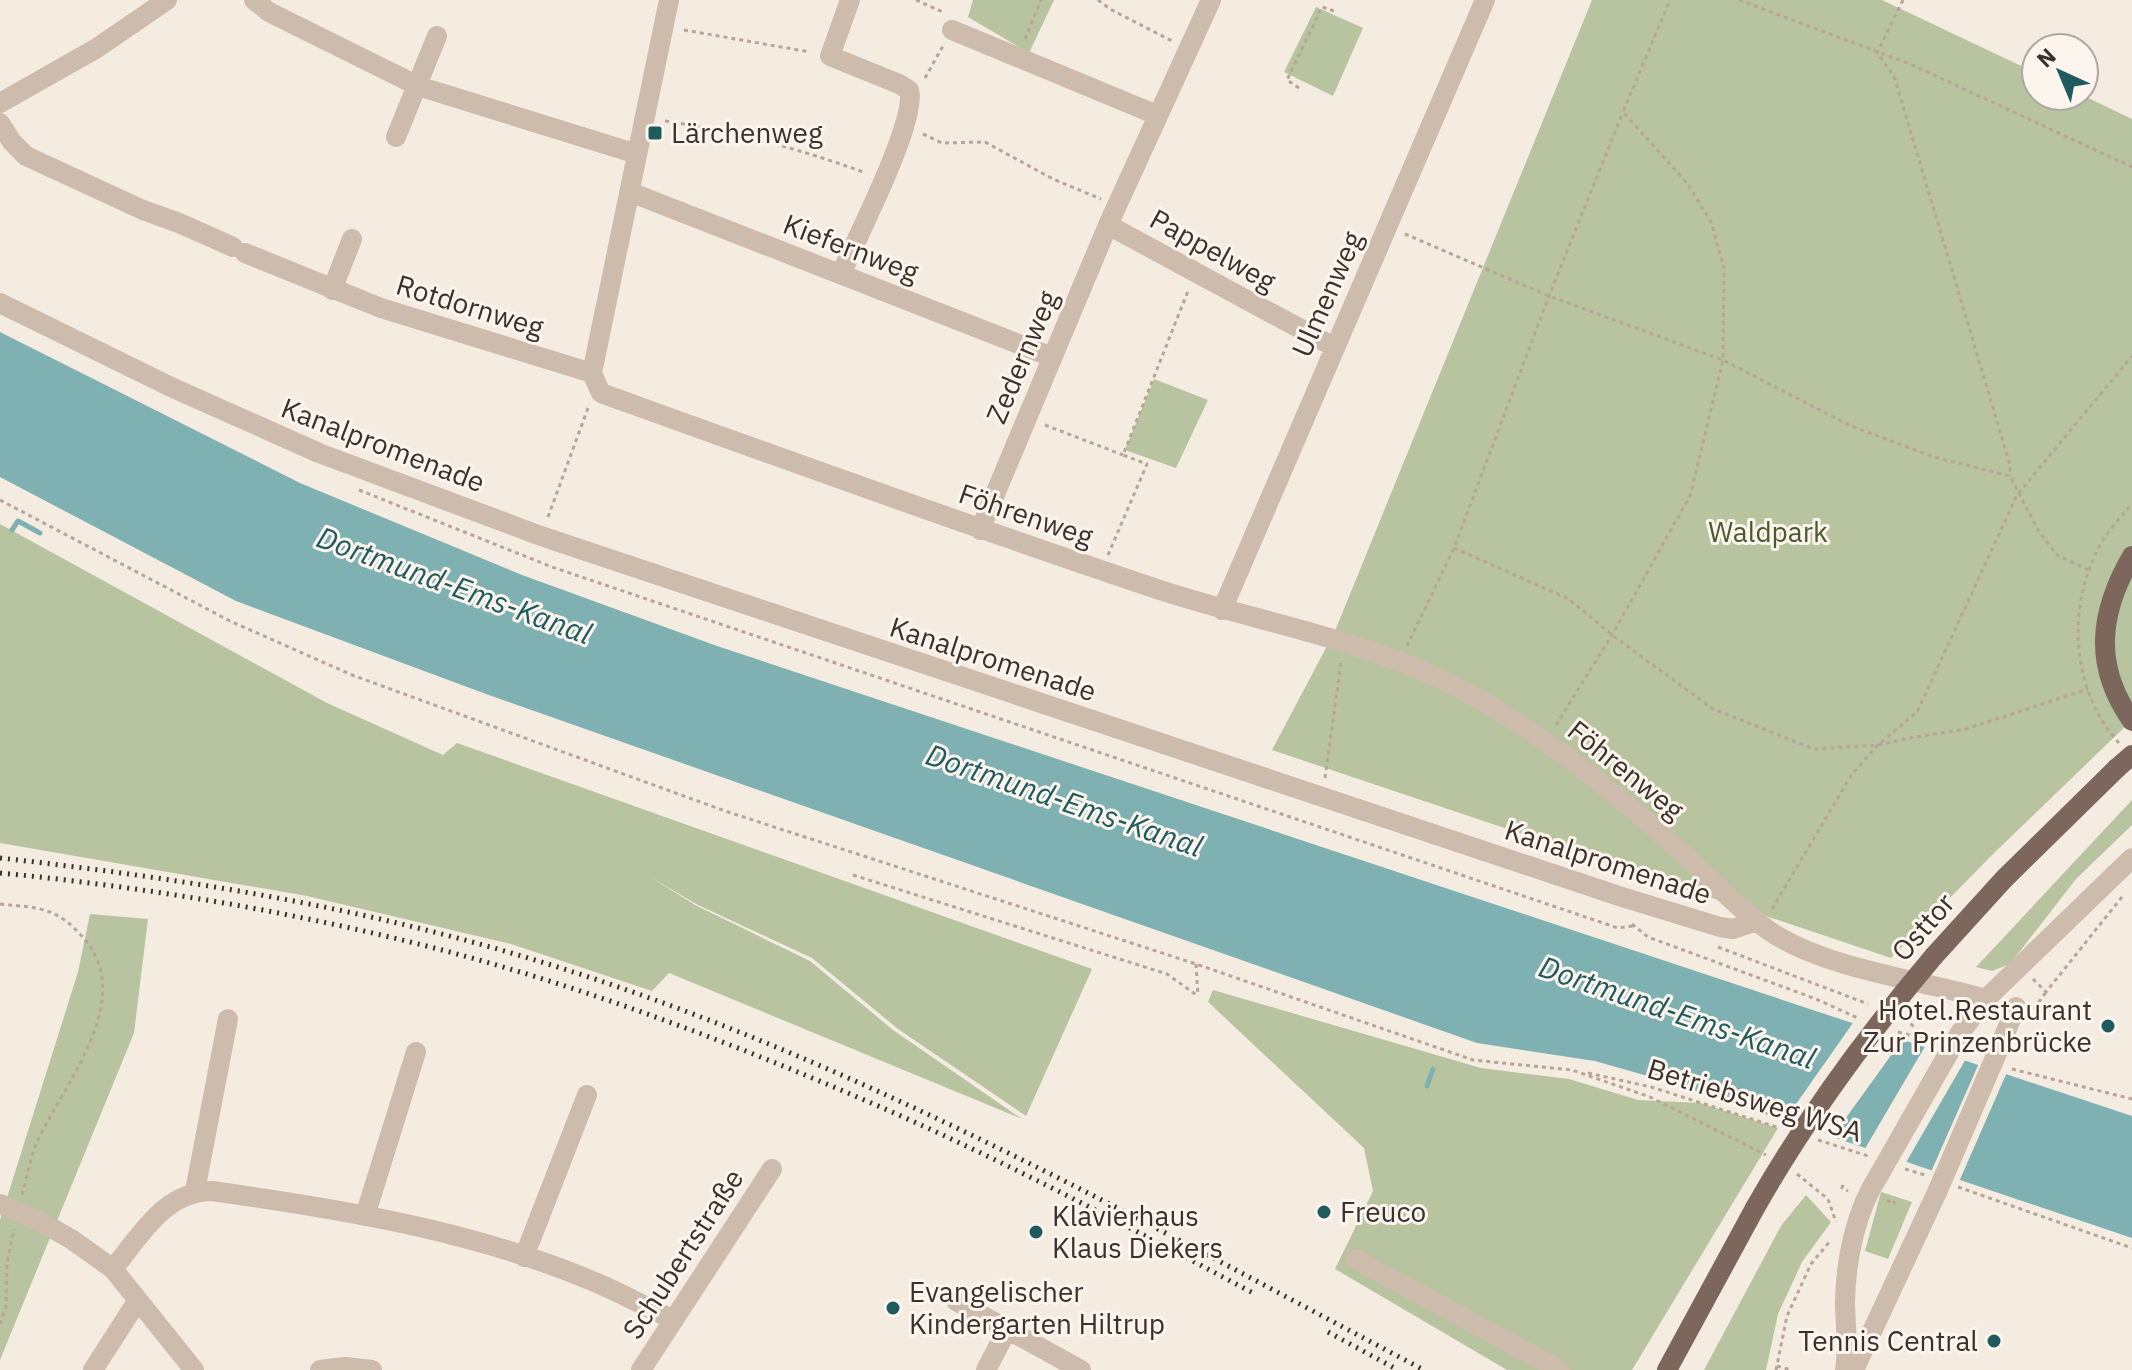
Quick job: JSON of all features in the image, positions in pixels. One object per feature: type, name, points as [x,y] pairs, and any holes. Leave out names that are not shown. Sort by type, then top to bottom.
[{"type":"main road","points":[[2132,556],[2116,585],[2105,626],[2107,665],[2112,686],[2132,721]]},
{"type":"main road","name":"Osttor","points":[[1667,1370],[1755,1208],[1839,1077],[1934,956],[2004,879],[2124,761]]},
{"type":"street","points":[[0,103],[97,48],[167,0]]},
{"type":"street","points":[[254,0],[269,12],[418,86],[637,154]]},
{"type":"street","points":[[601,393],[592,373],[669,0]]},
{"type":"street","points":[[841,274],[905,126],[911,97],[909,90],[899,84],[830,56],[850,0]]},
{"type":"street","name":"Zedernweg","points":[[980,530],[1112,215],[1211,0]]},
{"type":"street","name":"Ulmenweg","points":[[1222,610],[1485,0]]},
{"type":"street","points":[[952,30],[1157,115]]},
{"type":"street","points":[[396,137],[437,36]]},
{"type":"street","name":"Rotdornweg","points":[[0,123],[26,156],[143,210],[332,290],[592,373]]},
{"type":"street","name":"Kiefernweg","points":[[630,192],[1052,357]]},
{"type":"street","name":"Pappelweg","points":[[1112,215],[1196,272],[1334,347]]},
{"type":"street","points":[[332,290],[352,239]]},
{"type":"street","name":"Kanalpromenade","points":[[0,303],[171,387],[319,453],[497,519],[853,642],[1622,897],[1720,927],[1733,929],[1757,921]]},
{"type":"street","name":"Föhrenweg","points":[[601,393],[980,530],[1222,610],[1344,643],[1399,662],[1488,702],[1615,793],[1757,921]]},
{"type":"street","points":[[1845,1370],[1848,1341],[1845,1300],[1852,1247],[1862,1206],[1960,1033],[1986,999],[2132,858]]},
{"type":"street","points":[[1757,921],[1787,941],[1832,959],[1986,999]]},
{"type":"street","points":[[1854,1370],[1997,1053],[2024,1009]]},
{"type":"street","points":[[195,1191],[228,1019]]},
{"type":"street","points":[[365,1216],[416,1052]]},
{"type":"street","points":[[524,1257],[587,1095]]},
{"type":"street","name":"Schubertstraße","points":[[641,1370],[772,1169]]},
{"type":"street","points":[[113,1269],[157,1216],[180,1197],[195,1191],[230,1193],[365,1216],[441,1233],[595,1282],[674,1320]]},
{"type":"street","points":[[9,1207],[71,1239],[113,1269],[194,1370]]},
{"type":"street","points":[[1355,1259],[1560,1370]]},
{"type":"street","points":[[93,1370],[138,1300]]},
{"type":"street","points":[[956,1301],[1081,1370]]},
{"type":"street","points":[[986,1370],[1008,1328]]},
{"type":"street","points":[[320,1370],[345,1367],[372,1370]]},
{"type":"path","points":[[911,97],[952,30],[950,15],[916,0]]},
{"type":"path","points":[[1017,57],[1041,0]]},
{"type":"path","points":[[1098,0],[1189,50]]},
{"type":"path","points":[[1399,662],[1454,548],[1549,296],[1670,0]]},
{"type":"path","points":[[1739,0],[1910,64],[2132,167]]},
{"type":"path","points":[[1877,53],[1903,0]]},
{"type":"path","points":[[1299,88],[1287,80],[1322,7],[1334,11]]},
{"type":"path","points":[[664,26],[830,56]]},
{"type":"path","points":[[1877,53],[1894,76],[2017,495],[2057,555],[2089,570]]},
{"type":"path","points":[[1546,741],[1612,635],[1690,496],[1723,360],[1724,268],[1711,222],[1687,183],[1623,112]]},
{"type":"path","points":[[645,118],[741,134],[804,150],[882,179]]},
{"type":"path","points":[[905,126],[942,143],[985,142],[1112,215]]},
{"type":"path","points":[[1387,226],[1549,296],[1723,360],[1851,426],[1934,457],[2010,476]]},
{"type":"path","points":[[1123,455],[1196,272]]},
{"type":"path","points":[[1757,921],[1768,915],[1852,774],[1878,745],[1917,712],[2017,495],[2132,356]]},
{"type":"path","points":[[553,504],[586,410],[601,393]]},
{"type":"path","points":[[1027,418],[1147,464],[1101,570]]},
{"type":"path","points":[[0,500],[230,621],[352,675],[725,811],[1196,964],[1473,1060],[1572,1070],[1650,1097],[1770,1157]]},
{"type":"path","points":[[1454,548],[1569,599],[1612,635],[1713,709],[1814,749],[1878,745],[1966,729],[2088,689]]},
{"type":"path","points":[[1319,796],[1327,774],[1344,643]]},
{"type":"path","points":[[853,875],[1167,974],[1198,996],[1196,964]]},
{"type":"path","points":[[0,904],[55,912],[95,953],[104,982],[88,1049],[36,1144],[9,1207],[6,1306],[0,1324]]},
{"type":"path","points":[[1633,926],[1648,937],[1867,1021]]},
{"type":"path","points":[[1719,948],[1878,1007]]},
{"type":"path","points":[[2024,1009],[2046,992]]},
{"type":"path","points":[[1897,1032],[1925,1038],[1906,1018]]},
{"type":"path","name":"Betriebsweg WSA","points":[[1572,1070],[1651,1087],[1793,1132]]},
{"type":"path","points":[[2026,1073],[2132,1099]]},
{"type":"path","name":"Betriebsweg WSA","points":[[1807,1137],[1885,1167],[2132,1248]]},
{"type":"path","points":[[1791,1370],[1776,1368],[1787,1316],[1805,1277],[1824,1248],[1841,1233],[1828,1199],[1795,1173]]},
{"type":"path","points":[[1843,1185],[1842,1188],[1851,1193]]},
{"type":"green space","points":[[973,0],[1054,0],[1029,53],[968,17]]},
{"type":"green space","name":"Waldpark","points":[[1592,0],[1882,0],[2020,65],[2020,112],[2100,112],[2100,104],[2132,119],[2132,720],[1891,958],[1272,750],[1335,631]]},
{"type":"green space","points":[[1316,7],[1363,28],[1333,96],[1284,72]]},
{"type":"green space","points":[[1154,379],[1208,400],[1176,468],[1125,450]]},
{"type":"green space","points":[[0,524],[327,703],[443,755],[457,743],[1092,969],[1026,1116],[898,1029],[812,958],[698,905],[650,877],[697,906],[810,961],[893,1030],[1022,1119],[669,973],[652,991],[511,944],[307,896],[0,843]]},
{"type":"green space","points":[[2132,800],[2132,825],[2076,879],[2010,964],[1992,971],[1976,967]]},
{"type":"green space","points":[[90,914],[148,919],[134,1033],[0,1360],[0,1220],[78,972]]},
{"type":"green space","points":[[1213,990],[1481,1068],[1569,1079],[1638,1100],[1700,1103],[1778,1128],[1632,1370],[1507,1370],[1335,1269],[1373,1191],[1364,1148],[1208,1002]]},
{"type":"green space","points":[[1881,1192],[1912,1202],[1888,1259],[1865,1251]]},
{"type":"green space","points":[[1806,1195],[1831,1222],[1802,1262],[1778,1314],[1766,1370],[1704,1370],[1781,1226]]},
{"type":"water","name":"Dortmund-Ems-Kanal","points":[[0,332],[300,483],[522,575],[717,646],[2132,1116],[2132,1238],[1679,1085],[1595,1061],[1477,1043],[486,694],[236,601],[0,477]]},
{"type":"pier","points":[[1855,1020],[1905,1036],[1830,1140],[1782,1124]]},
{"type":"pier","points":[[1927,1043],[1967,1057],[1904,1166],[1863,1152]]},
{"type":"pier","points":[[1980,1061],[2008,1070],[1958,1184],[1930,1174]]},
{"type":"waterway","points":[[12,530],[18,521],[40,533]]},
{"type":"waterway","points":[[1427,1086],[1433,1069]]},
{"type":"railway","points":[[0,858],[182,882],[364,915],[483,945],[607,983],[847,1077],[964,1132],[1080,1189],[1424,1370]]},
{"type":"railway","points":[[0,873],[152,891],[303,918],[463,956],[643,1012],[924,1126],[1066,1195],[1253,1293]]},
{"type":"railway","points":[[1328,1332],[1398,1370]]},
{"type":"place","name":"Lärchenweg","points":[[655,133]]},
{"type":"place","name":"Hotel.Restaurant Zur Prinzenbrücke","points":[[2108,1026]]},
{"type":"place","name":"Freuco","points":[[1324,1212]]},
{"type":"place","name":"Klavierhaus Klaus Diekers","points":[[1036,1232]]},
{"type":"place","name":"Evangelischer Kindergarten Hiltrup","points":[[893,1308]]},
{"type":"place","name":"Tennis Central","points":[[1994,1341]]}]
